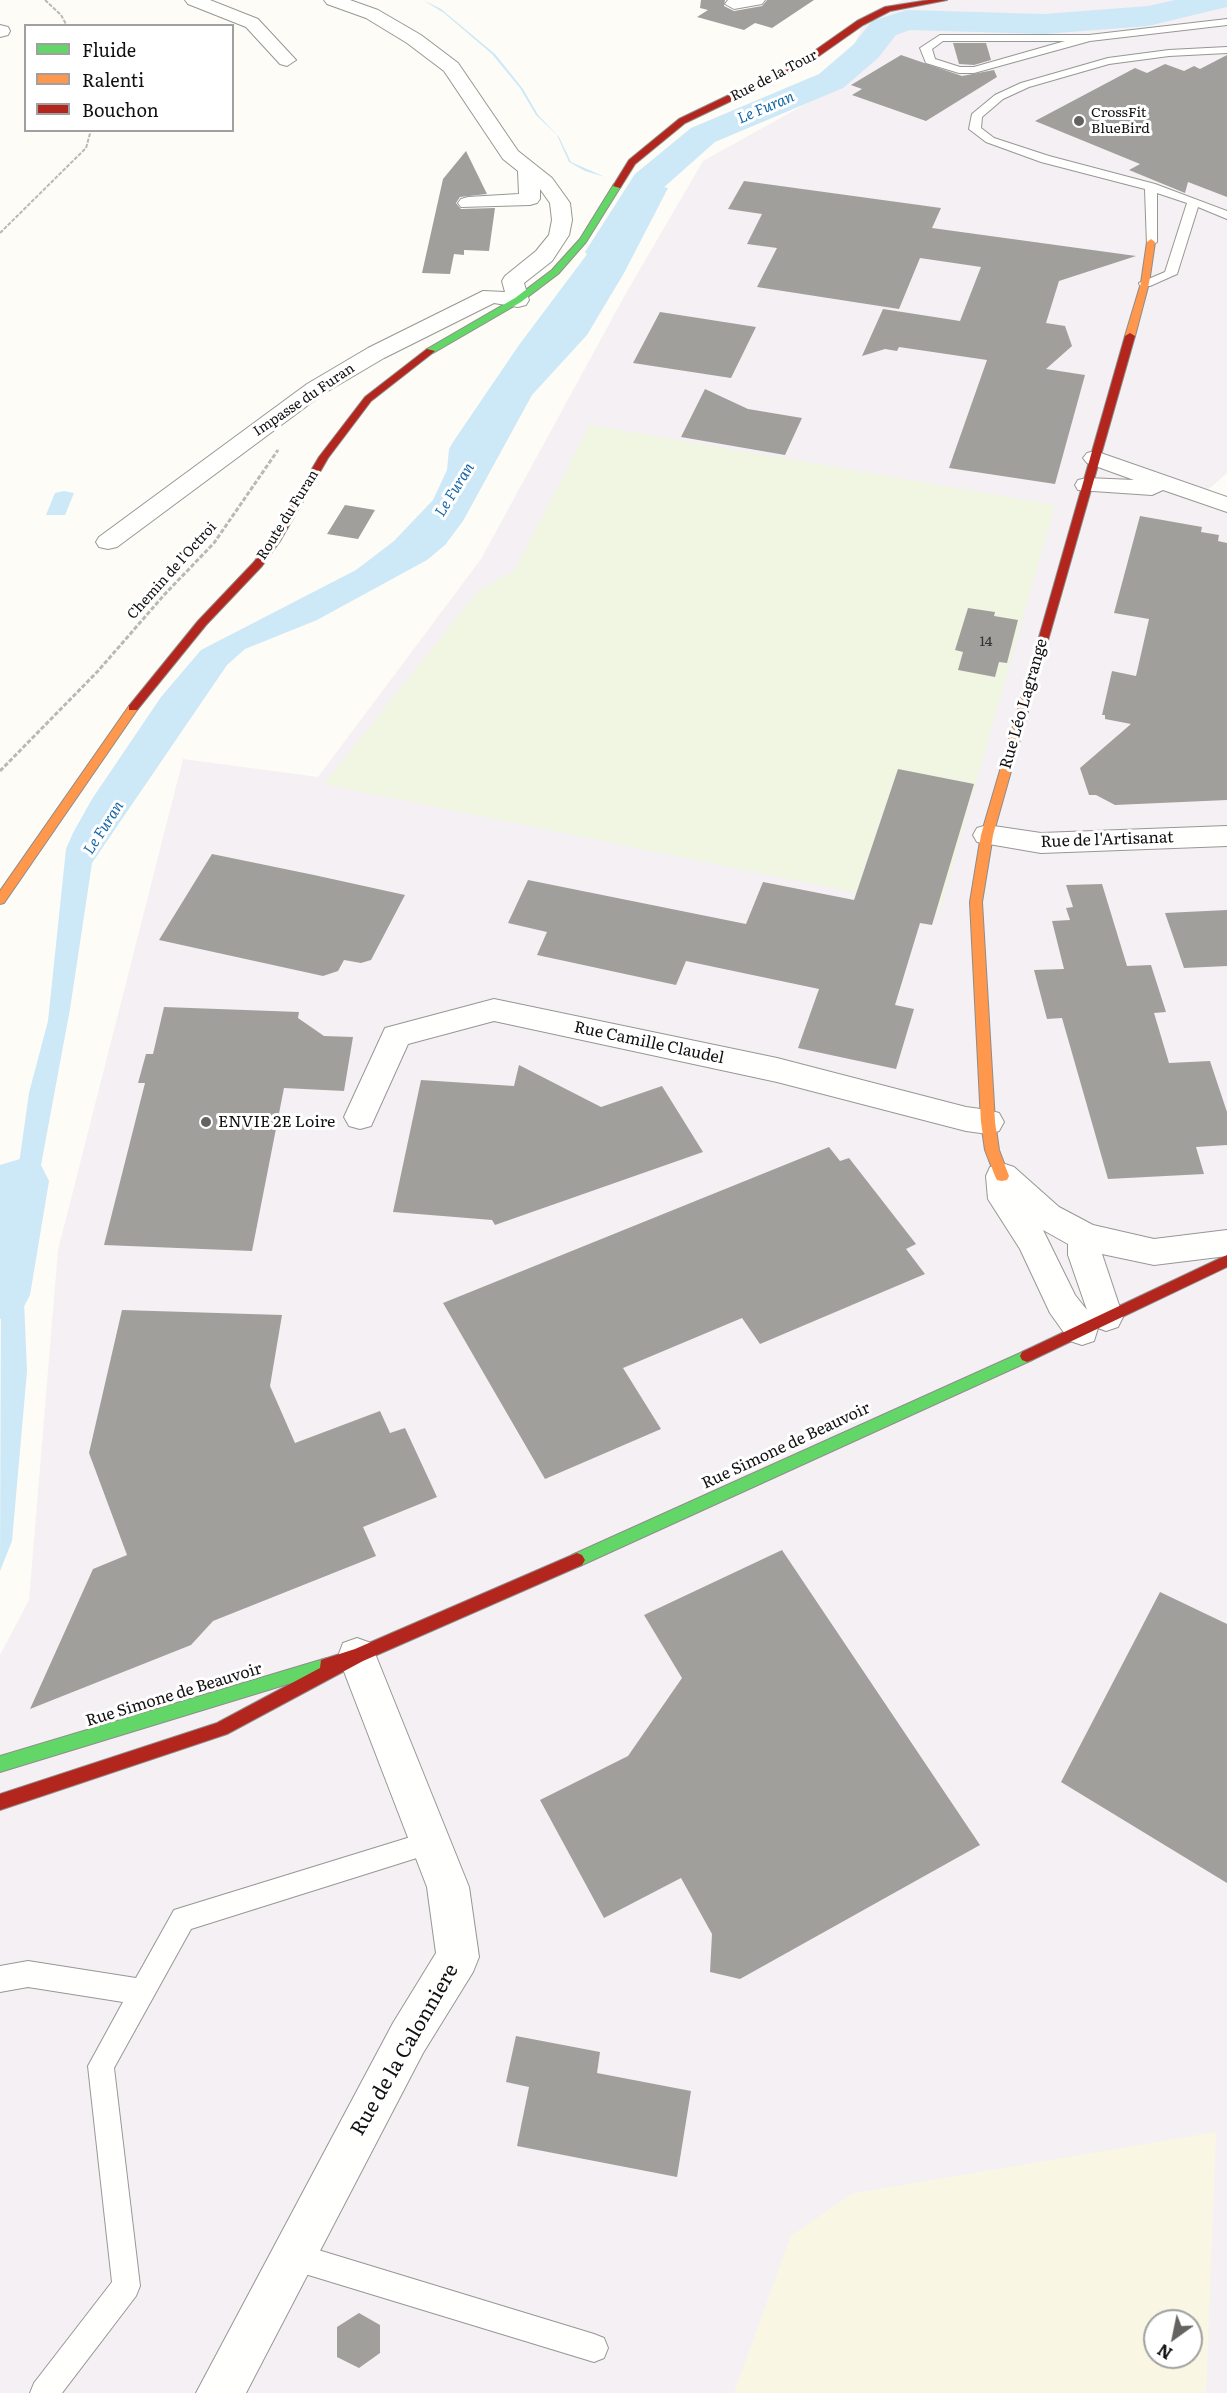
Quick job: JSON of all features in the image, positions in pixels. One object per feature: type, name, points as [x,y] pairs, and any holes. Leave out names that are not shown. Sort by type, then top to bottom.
[{"type":"main road","name":"Rue de la Tour","points":[[620,179],[645,147],[682,121],[803,63],[825,50],[885,5],[943,0]]},
{"type":"main road","name":"Route du Furan","points":[[0,900],[147,688],[269,549],[324,457],[348,422],[368,399],[408,367],[518,300],[555,272],[583,240],[620,179]]},
{"type":"main road","name":"Rue Léo Lagrange","points":[[1002,1176],[993,1150],[988,1122],[976,902],[987,836],[1145,283],[1151,242]]},
{"type":"main road","name":"Rue Simone de Beauvoir","points":[[0,1802],[222,1729],[357,1656],[568,1564],[1227,1261]]},
{"type":"main road","name":"Rue Simone de Beauvoir","points":[[0,1764],[357,1656]]},
{"type":"street","points":[[194,0],[252,22],[287,60]]},
{"type":"street","points":[[333,0],[372,15],[414,39],[451,68],[490,122],[510,155],[545,182],[560,203],[562,220],[559,235],[551,247],[513,281],[518,300]]},
{"type":"street","points":[[734,4],[756,0]]},
{"type":"street","points":[[468,203],[530,199],[528,169]]},
{"type":"street","name":"Impasse du Furan","points":[[108,542],[315,389],[365,359],[491,296],[518,300]]},
{"type":"street","points":[[1095,458],[1184,492],[1227,505]]},
{"type":"street","points":[[1087,485],[1184,492]]},
{"type":"street","name":"Rue de l'Artisanat","points":[[987,836],[1041,843],[1227,836]]},
{"type":"street","name":"Rue Camille Claudel","points":[[360,1117],[396,1036],[494,1010],[777,1070],[966,1119],[988,1122]]},
{"type":"street","points":[[1002,1176],[1047,1216],[1085,1237],[1154,1252],[1227,1243]]},
{"type":"street","name":"Rue Léo Lagrange","points":[[1002,1176],[1005,1199],[1034,1243],[1062,1303],[1094,1324]]},
{"type":"street","points":[[1085,1237],[1085,1255],[1094,1324]]},
{"type":"street","name":"Rue de la Calonniere","points":[[220,2393],[408,2038],[458,1957],[448,1887],[357,1656]]},
{"type":"lane","points":[[1089,38],[974,70],[959,70],[930,61],[926,48],[940,38],[1089,38],[1227,22]]},
{"type":"lane","points":[[1227,51],[1169,53],[1108,62],[1025,85],[999,97],[976,116],[975,129],[990,140],[1045,159],[1151,187],[1227,215]]},
{"type":"lane","points":[[1151,187],[1151,242]]},
{"type":"lane","points":[[1145,283],[1171,274],[1194,201]]},
{"type":"lane","points":[[44,2393],[126,2286],[101,2066],[183,1919],[430,1843]]},
{"type":"lane","points":[[0,1979],[28,1974],[142,1992]]},
{"type":"lane","points":[[292,2256],[594,2348]]},
{"type":"path","points":[[45,0],[61,15],[66,24]]},
{"type":"path","points":[[0,234],[86,148],[91,132]]},
{"type":"path","name":"Chemin de l'Octroi","points":[[0,771],[98,670],[164,595],[214,543],[280,447]]},
{"type":"shaded area","points":[[903,0],[1227,0],[1227,473],[1194,502],[1227,513],[1227,2393],[0,2393],[0,1655],[29,1600],[58,1250],[183,759],[318,777],[481,559],[625,295],[703,161],[829,91],[860,33],[861,20]]},
{"type":"shaded area","points":[[1216,2132],[1206,2393],[734,2393],[791,2236],[851,2194]]},
{"type":"green space","points":[[590,425],[1055,505],[940,910],[324,784],[478,591],[514,571]]},
{"type":"water","points":[[423,0],[441,9],[495,54],[523,89],[538,115],[559,137],[571,162],[605,177],[585,171],[569,162],[557,135],[536,115],[520,88],[492,54],[444,13]]},
{"type":"water","points":[[633,181],[668,188],[624,273],[587,335],[532,395],[463,521],[445,545],[427,560],[317,620],[245,649],[227,665],[92,863],[70,1009],[36,1192],[23,1278],[27,1371],[12,1541],[0,1571],[1,1292],[29,1093],[48,1021],[66,849],[73,833],[92,799],[161,697],[201,650],[356,570],[394,541],[433,500],[447,470],[449,449],[453,442],[519,345],[600,237]]},
{"type":"water","points":[[64,491],[74,493],[65,515],[46,515],[55,493]]},
{"type":"building","points":[[701,0],[725,0],[724,6],[734,11],[762,6],[767,0],[814,0],[772,28],[755,23],[744,30],[697,17],[708,10],[700,8]]},
{"type":"building","points":[[953,43],[986,43],[991,60],[974,65],[959,64]]},
{"type":"building","points":[[901,55],[962,76],[994,70],[997,77],[926,121],[852,95],[862,89],[851,85]]},
{"type":"building","points":[[1227,55],[1227,197],[1188,182],[1185,193],[1129,170],[1140,164],[1035,121],[1135,68],[1147,73],[1165,64],[1184,71],[1194,66],[1200,69]]},
{"type":"building","points":[[466,151],[487,194],[460,197],[456,203],[461,209],[495,208],[489,251],[464,250],[464,255],[454,254],[450,274],[422,273],[443,179]]},
{"type":"building","points":[[744,181],[941,208],[932,228],[1136,256],[1059,281],[1046,323],[1065,326],[1072,346],[1046,369],[1085,375],[1055,484],[949,468],[987,360],[899,347],[897,351],[885,349],[862,356],[883,309],[960,321],[981,267],[920,258],[899,309],[757,287],[777,248],[747,244],[762,214],[728,209]]},
{"type":"building","points":[[660,312],[756,327],[731,378],[633,363]]},
{"type":"building","points":[[705,389],[748,409],[802,418],[785,455],[681,437]]},
{"type":"building","points":[[345,505],[375,510],[358,539],[327,534]]},
{"type":"building","points":[[1140,516],[1202,527],[1201,532],[1219,535],[1218,541],[1227,543],[1227,800],[1115,805],[1096,795],[1089,795],[1080,768],[1131,724],[1105,719],[1105,715],[1102,715],[1112,671],[1136,676],[1149,619],[1114,613]]},
{"type":"building","points":[[968,608],[995,612],[994,616],[1018,620],[1007,663],[999,662],[995,677],[958,670],[963,652],[955,650]]},
{"type":"building","points":[[898,769],[974,784],[932,925],[920,923],[895,1005],[914,1009],[896,1069],[798,1048],[819,989],[686,961],[676,985],[537,955],[547,932],[508,923],[528,880],[746,924],[763,882],[854,900]]},
{"type":"building","points":[[212,854],[405,895],[371,960],[361,963],[344,960],[338,971],[323,976],[159,940]]},
{"type":"building","points":[[1102,884],[1127,966],[1151,965],[1166,1012],[1154,1013],[1169,1063],[1210,1061],[1227,1112],[1227,1145],[1196,1147],[1204,1174],[1108,1179],[1062,1018],[1047,1019],[1034,970],[1064,969],[1052,921],[1070,920],[1066,908],[1073,907],[1066,885]]},
{"type":"building","points":[[1227,910],[1227,966],[1184,968],[1165,913]]},
{"type":"building","name":"ENVIE 2E Loire","points":[[164,1007],[299,1012],[298,1018],[324,1036],[353,1037],[344,1091],[284,1088],[252,1251],[104,1245],[145,1083],[138,1083],[146,1054],[153,1054]]},
{"type":"building","points":[[519,1065],[601,1107],[662,1086],[703,1152],[495,1225],[492,1220],[393,1212],[421,1080],[514,1086]]},
{"type":"building","points":[[829,1147],[840,1161],[849,1158],[916,1244],[906,1249],[925,1274],[760,1344],[742,1318],[623,1368],[661,1429],[545,1479],[443,1303]]},
{"type":"building","points":[[122,1310],[282,1315],[270,1386],[295,1443],[380,1411],[390,1433],[405,1428],[437,1497],[363,1527],[376,1556],[213,1621],[191,1645],[30,1709],[93,1569],[127,1555],[89,1453]]},
{"type":"building","points":[[782,1550],[980,1845],[740,1979],[710,1972],[712,1934],[681,1878],[604,1918],[540,1800],[628,1756],[682,1678],[644,1615]]},
{"type":"building","points":[[1160,1592],[1227,1624],[1227,1883],[1061,1782]]},
{"type":"building","points":[[516,2036],[600,2052],[597,2073],[691,2091],[677,2177],[517,2146],[529,2087],[506,2082]]},
{"type":"building","points":[[359,2313],[380,2325],[380,2353],[359,2368],[337,2357],[337,2327]]},
{"type":"waterway","name":"Le Furan","points":[[604,252],[648,182],[703,135],[831,81],[866,51],[884,28],[907,20],[1044,24],[1148,16],[1217,0]]},
{"type":"waterway","name":"Le Furan","points":[[0,1295],[20,1181]]},
{"type":"traffic: fast","points":[[430,351],[518,300],[555,272],[583,240],[617,186]]},
{"type":"traffic: fast","points":[[577,1560],[1027,1356]]},
{"type":"traffic: fast","points":[[0,1764],[327,1665]]},
{"type":"traffic: slow","points":[[1130,336],[1145,283],[1151,242]]},
{"type":"traffic: slow","points":[[1002,1176],[992,1150],[988,1122],[976,902],[987,835],[1034,672]]},
{"type":"traffic: slow","points":[[0,900],[133,708]]},
{"type":"traffic: jam","points":[[617,186],[632,162],[682,121],[803,63],[860,23],[888,9],[943,0]]},
{"type":"traffic: jam","points":[[1034,672],[1130,336]]},
{"type":"traffic: jam","points":[[133,708],[202,623],[258,564],[275,541],[324,457],[368,399],[430,351]]},
{"type":"traffic: jam","points":[[1027,1356],[1227,1261]]},
{"type":"traffic: jam","points":[[357,1656],[577,1560]]},
{"type":"traffic: jam","points":[[0,1802],[221,1729],[357,1656],[327,1665]]},
{"type":"place","name":"CrossFit BlueBird","points":[[1079,121]]},
{"type":"place","name":"ENVIE 2E Loire","points":[[206,1122]]}]
